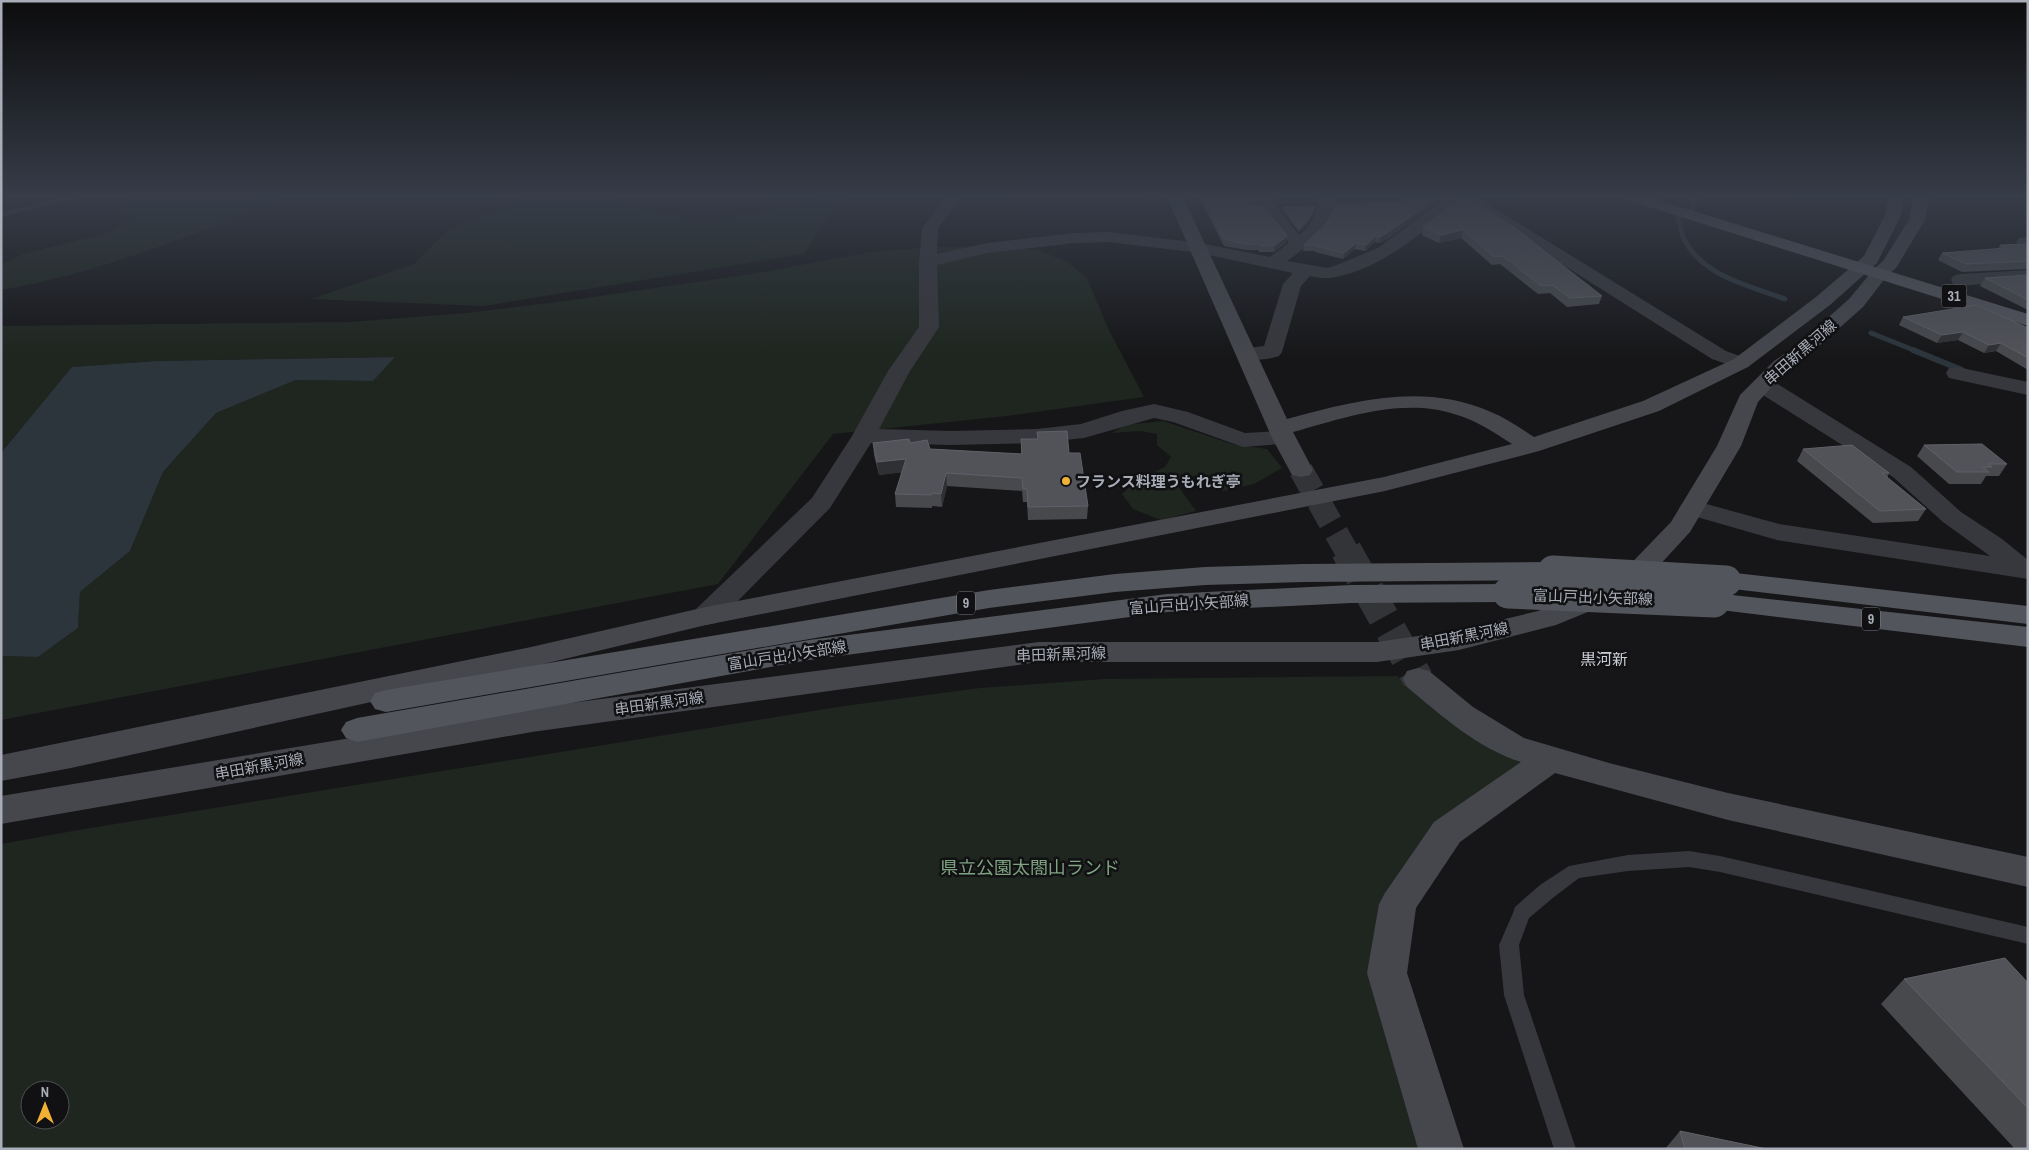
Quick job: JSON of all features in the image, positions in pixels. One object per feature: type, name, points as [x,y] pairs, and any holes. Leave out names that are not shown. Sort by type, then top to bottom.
[{"type":"main road","points":[[1201,251],[1282,433],[1301,470]]},
{"type":"main road","name":"31","points":[[1808,251],[2025,318]]},
{"type":"main road","name":"串田新黒河線","points":[[1,810],[532,720],[1039,652],[1377,652],[1460,640],[1546,618],[1624,587],[1681,526],[1729,446],[1748,400],[1781,365],[1803,350],[1856,303],[1871,270],[1871,259],[1875,251]]},
{"type":"main road","name":"串田新黒河線","points":[[54,758],[521,659],[706,616],[1385,484],[1531,446],[1651,406],[1741,363],[1823,301],[1871,270],[1890,264],[1898,251]]},
{"type":"main road","points":[[1282,433],[1361,406],[1423,401],[1447,405],[1481,416],[1531,446]]},
{"type":"main road","name":"富山戸出小矢部線","points":[[386,701],[980,601],[1096,585],[1205,576],[1293,573],[1553,572],[1720,592],[2028,637]]},
{"type":"main road","name":"富山戸出小矢部線","points":[[357,730],[810,650],[1167,603],[1351,594],[1720,592],[1960,606],[2028,615]]},
{"type":"main road","points":[[1418,679],[1462,715],[1512,747],[1616,779],[1703,801],[2028,872]]},
{"type":"main road","name":"串田新黒河線","points":[[1,768],[386,701]]},
{"type":"main road","name":"串田新黒河線","points":[[1,798],[357,730]]},
{"type":"main road","points":[[1441,1149],[1387,973],[1398,904],[1447,832],[1550,759]]},
{"type":"street","points":[[706,616],[821,503],[864,436],[899,371],[929,327],[929,251]]},
{"type":"street","points":[[928,262],[975,251]]},
{"type":"street","points":[[1213,251],[1328,273],[1343,269],[1386,251]]},
{"type":"street","points":[[1273,263],[1289,251]]},
{"type":"street","points":[[1552,251],[1719,355],[1741,363]]},
{"type":"street","points":[[1246,353],[1272,352],[1292,284],[1306,270]]},
{"type":"street","points":[[1960,280],[2028,275]]},
{"type":"street","points":[[1957,373],[2028,389]]},
{"type":"street","points":[[1763,385],[1902,472],[1952,517],[1993,545],[2026,572]]},
{"type":"street","points":[[864,436],[951,438],[1038,436],[1084,432],[1130,416],[1154,411],[1180,417],[1243,440],[1282,433]]},
{"type":"street","points":[[1692,508],[1777,532],[2026,572]]},
{"type":"lane","points":[[1565,1149],[1514,995],[1509,945],[1522,913],[1547,891],[1575,871],[1628,862],[1689,859],[1728,866],[2027,938]]},
{"type":"green space","points":[[36,251],[147,251],[39,283],[1,290],[1,265],[23,254]]},
{"type":"green space","points":[[427,251],[806,251],[804,254],[483,306],[311,299],[414,264]]},
{"type":"green space","points":[[1038,251],[1066,261],[1087,278],[1109,330],[1144,397],[1007,416],[833,434],[718,584],[1,720],[1,656],[38,657],[78,628],[80,592],[130,551],[163,472],[216,413],[296,380],[373,381],[394,357],[156,361],[73,367],[1,453],[1,326],[350,322],[467,313],[752,274],[871,252]]},
{"type":"green space","points":[[1163,421],[1232,444],[1267,449],[1282,468],[1254,484],[1223,491],[1193,476],[1177,485],[1196,511],[1161,520],[1133,509],[1122,494],[1139,479],[1165,467],[1171,457],[1157,445],[1157,434],[1140,431],[1112,433],[1125,425]]},
{"type":"green space","name":"県立公園太閤山ランド","points":[[1397,676],[1506,755],[1531,759],[1382,899],[1419,1149],[1,1149],[1,844],[844,706],[980,688],[1104,679]]},
{"type":"shaded area","points":[[395,357],[373,381],[296,380],[216,413],[163,472],[130,551],[80,592],[78,628],[38,657],[1,656],[1,453],[72,367],[156,361]]},
{"type":"building","points":[[1487,251],[1544,251],[1602,296],[1570,298],[1552,285],[1541,286],[1503,256],[1494,257]]},
{"type":"building","points":[[1972,251],[2028,251],[2028,261],[1966,264],[1942,253]]},
{"type":"building","points":[[2028,275],[2028,300],[1985,278]]},
{"type":"building","points":[[1977,305],[2028,328],[2028,358],[2001,343],[1989,345],[1963,332],[1942,335],[1903,317]]},
{"type":"building","points":[[1067,431],[1069,453],[1080,453],[1088,506],[1028,507],[1027,489],[1023,489],[1022,478],[946,473],[941,494],[895,494],[906,459],[877,462],[873,443],[909,439],[910,443],[927,440],[930,449],[1022,454],[1021,439],[1038,439],[1037,432]]},
{"type":"building","points":[[1982,444],[2007,464],[1988,464],[1992,467],[1983,467],[1989,472],[1957,472],[1924,445]]},
{"type":"building","points":[[1852,445],[1889,473],[1882,473],[1926,509],[1880,511],[1803,449]]},
{"type":"building","points":[[2005,958],[2028,983],[2028,1108],[1904,979]]},
{"type":"building","points":[[1680,1131],[1767,1149],[1685,1149]]},
{"type":"waterway","points":[[1691,251],[1702,262],[1728,278],[1785,299]]},
{"type":"waterway","points":[[1871,333],[1916,351]]},
{"type":"waterway","points":[[1913,350],[1962,370]]},
{"type":"tunnel","points":[[1301,470],[1347,552]]},
{"type":"tunnel","points":[[1346,550],[1418,679]]},
{"type":"place","name":"フランス料理うもれぎ亭","points":[[1066,481]]},
{"type":"district","name":"黒河新","points":[[1604,659]]}]
